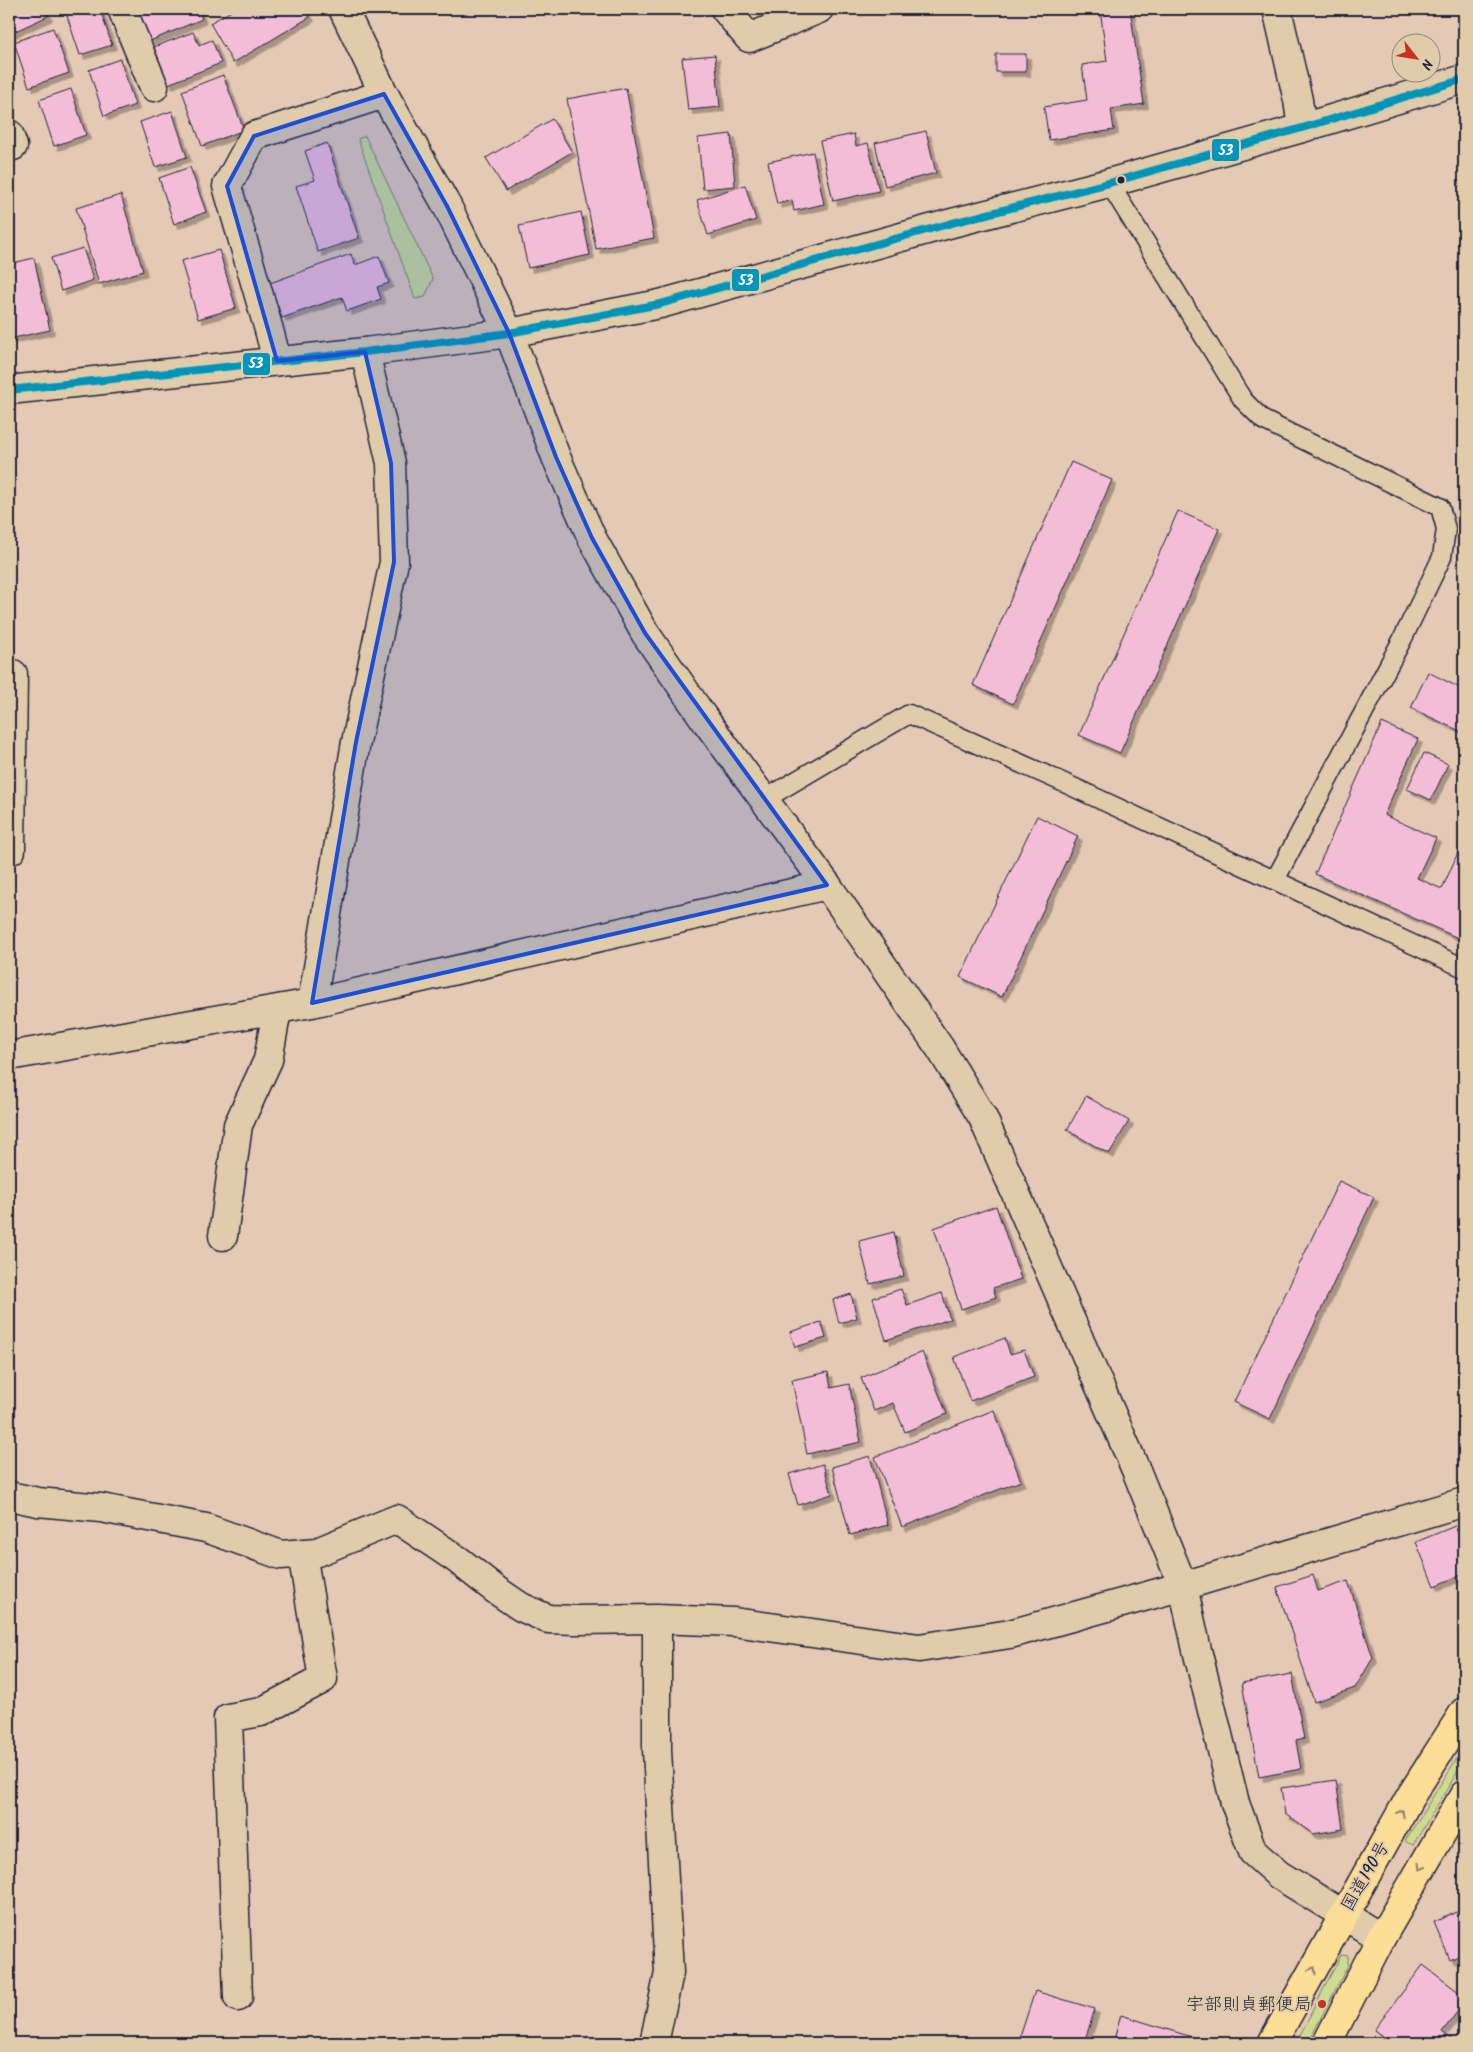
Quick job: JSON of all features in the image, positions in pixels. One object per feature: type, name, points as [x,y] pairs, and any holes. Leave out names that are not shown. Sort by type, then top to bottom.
[{"type":"highway","name":"国道190号","points":[[1272,2043],[1410,1797],[1464,1712]]},
{"type":"highway","points":[[1327,2043],[1381,1938],[1464,1795]]},
{"type":"street","points":[[122,9],[154,87]]},
{"type":"street","points":[[343,9],[384,94],[447,206],[509,333],[556,457],[597,546],[645,633],[703,718],[827,885],[940,1048],[983,1118],[1136,1470],[1183,1586],[1235,1803],[1253,1852],[1280,1875],[1381,1938]]},
{"type":"street","points":[[725,9],[748,38],[819,9]]},
{"type":"street","points":[[1277,9],[1298,100],[1302,128]]},
{"type":"street","points":[[9,390],[365,352],[509,333],[660,304],[952,223],[1110,183],[1464,79]]},
{"type":"street","points":[[277,361],[267,320],[227,186],[254,136],[384,94]]},
{"type":"street","points":[[312,1003],[356,742],[394,562],[391,463],[365,352]]},
{"type":"street","points":[[9,850],[11,850],[13,674]]},
{"type":"street","points":[[9,1056],[312,1003],[827,885]]},
{"type":"street","points":[[223,1236],[238,1125],[268,1060],[276,1010]]},
{"type":"street","points":[[9,1496],[38,1502],[101,1508],[206,1528],[281,1554],[317,1552],[397,1519],[458,1560],[521,1607],[548,1619],[657,1619],[734,1622],[919,1648],[1010,1634],[1183,1586],[1464,1502]]},
{"type":"street","points":[[238,1997],[228,1718],[261,1712],[323,1679],[302,1553]]},
{"type":"street","points":[[654,2043],[669,1973],[657,1750],[657,1619]]},
{"type":"lane","points":[[1110,183],[1243,400],[1262,420],[1440,507],[1446,529],[1442,557],[1403,638],[1275,880]]},
{"type":"lane","points":[[765,799],[909,714],[1060,781],[1464,968]]},
{"type":"highlighted area","points":[[384,94],[447,206],[509,333],[556,457],[592,538],[645,633],[827,885],[312,1003],[356,742],[394,562],[391,463],[365,352],[277,361],[227,186],[254,136]]},
{"type":"green space","points":[[365,136],[433,279],[425,297],[415,299],[358,139]]},
{"type":"green space","points":[[1464,1747],[1464,1761],[1413,1845],[1405,1841]]},
{"type":"green space","name":"宇部則貞郵便局","points":[[1341,1955],[1348,1956],[1348,1965],[1308,2043],[1296,2043]]},
{"type":"building","points":[[9,9],[45,9],[48,16],[9,34]]},
{"type":"building","points":[[100,9],[112,45],[80,55],[65,10]]},
{"type":"building","points":[[137,9],[198,9],[202,19],[150,41]]},
{"type":"building","points":[[235,9],[305,9],[310,17],[233,63],[210,23]]},
{"type":"building","points":[[1100,9],[1130,9],[1144,104],[1111,109],[1114,130],[1049,140],[1044,107],[1087,100],[1082,65],[1107,61]]},
{"type":"building","points":[[53,28],[69,73],[29,87],[14,42]]},
{"type":"building","points":[[193,32],[199,45],[212,40],[221,63],[168,84],[154,47]]},
{"type":"building","points":[[996,54],[1026,54],[1026,72],[996,72]]},
{"type":"building","points":[[715,55],[720,107],[688,110],[682,58]]},
{"type":"building","points":[[120,59],[135,105],[104,116],[89,70]]},
{"type":"building","points":[[223,75],[244,130],[202,146],[182,91]]},
{"type":"building","points":[[626,88],[654,238],[596,249],[567,99]]},
{"type":"building","points":[[71,89],[86,135],[54,146],[39,100]]},
{"type":"building","points":[[172,111],[187,157],[155,167],[140,122]]},
{"type":"building","points":[[552,119],[572,152],[506,191],[486,158]]},
{"type":"building","points":[[926,131],[936,173],[885,186],[875,143]]},
{"type":"building","points":[[731,134],[735,186],[703,189],[698,138]]},
{"type":"building","points":[[854,134],[856,146],[868,143],[879,191],[833,201],[820,141]]},
{"type":"building","points":[[327,143],[359,238],[318,252],[296,186],[315,180],[305,151]]},
{"type":"building","points":[[813,152],[824,204],[794,211],[792,200],[777,204],[768,162]]},
{"type":"building","points":[[190,167],[206,212],[174,224],[159,178]]},
{"type":"building","points":[[745,185],[756,220],[708,235],[697,200]]},
{"type":"building","points":[[121,195],[143,271],[99,284],[76,208]]},
{"type":"building","points":[[581,212],[590,255],[528,268],[519,226]]},
{"type":"building","points":[[83,248],[93,280],[61,291],[51,258]]},
{"type":"building","points":[[219,250],[236,308],[198,319],[181,261]]},
{"type":"building","points":[[351,254],[355,265],[379,256],[389,283],[377,287],[381,299],[347,311],[342,297],[282,318],[270,283]]},
{"type":"building","points":[[34,258],[50,330],[9,339],[9,264]]},
{"type":"building","points":[[1071,462],[1112,480],[1013,704],[973,685]]},
{"type":"building","points":[[1178,511],[1219,529],[1120,753],[1079,735]]},
{"type":"building","points":[[1428,672],[1464,690],[1464,733],[1411,708]]},
{"type":"building","points":[[1382,723],[1418,739],[1384,815],[1436,838],[1417,878],[1442,889],[1464,839],[1464,923],[1458,938],[1315,874]]},
{"type":"building","points":[[1424,753],[1448,764],[1431,800],[1407,789]]},
{"type":"building","points":[[1037,816],[1078,836],[1002,997],[960,977]]},
{"type":"building","points":[[1086,1096],[1129,1121],[1109,1154],[1067,1130]]},
{"type":"building","points":[[1339,1181],[1374,1197],[1270,1419],[1234,1402]]},
{"type":"building","points":[[996,1206],[1021,1279],[993,1288],[996,1297],[961,1309],[934,1228]]},
{"type":"building","points":[[894,1232],[904,1276],[870,1284],[859,1241]]},
{"type":"building","points":[[901,1289],[907,1305],[942,1293],[950,1319],[886,1340],[873,1298]]},
{"type":"building","points":[[851,1294],[857,1318],[839,1323],[833,1300]]},
{"type":"building","points":[[821,1322],[826,1338],[795,1347],[790,1332]]},
{"type":"building","points":[[1005,1338],[1010,1354],[1024,1350],[1034,1377],[970,1401],[954,1357]]},
{"type":"building","points":[[922,1352],[947,1414],[905,1432],[893,1403],[874,1411],[861,1378]]},
{"type":"building","points":[[828,1372],[831,1388],[849,1384],[861,1442],[807,1454],[792,1380]]},
{"type":"building","points":[[994,1410],[1021,1481],[902,1527],[875,1457]]},
{"type":"building","points":[[870,1456],[888,1525],[850,1535],[832,1467]]},
{"type":"building","points":[[823,1464],[832,1494],[798,1505],[789,1474]]},
{"type":"building","points":[[1455,1526],[1464,1548],[1464,1574],[1434,1586],[1416,1542]]},
{"type":"building","points":[[1313,1575],[1318,1591],[1348,1581],[1373,1658],[1355,1688],[1314,1702],[1277,1587]]},
{"type":"building","points":[[1292,1674],[1304,1739],[1296,1741],[1301,1769],[1259,1777],[1242,1683]]},
{"type":"building","points":[[1336,1780],[1343,1829],[1313,1834],[1285,1814],[1281,1788]]},
{"type":"building","points":[[1464,1909],[1464,1953],[1450,1960],[1434,1922]]},
{"type":"building","points":[[1423,1965],[1464,1996],[1464,2003],[1442,2032],[1456,2043],[1391,2043],[1374,2030]]},
{"type":"building","points":[[1035,1991],[1095,2009],[1084,2043],[1031,2043],[1019,2040]]},
{"type":"building","points":[[1121,2015],[1195,2038],[1193,2043],[1113,2043]]},
{"type":"transit line","name":"53","points":[[9,390],[365,352],[509,333],[660,304],[952,223],[1109,183],[1464,79]]},
{"type":"place","name":"宇部則貞郵便局","points":[[1322,2004]]}]
